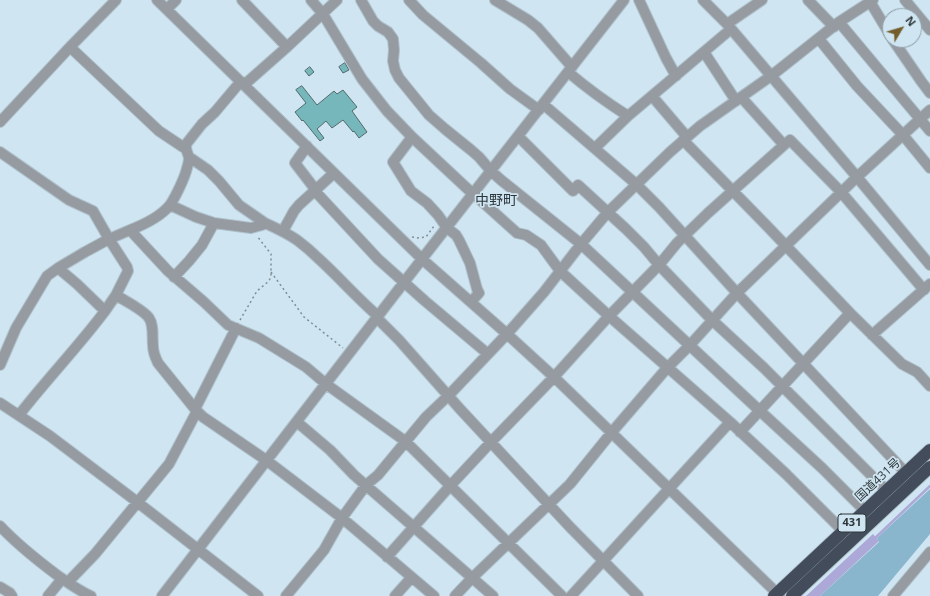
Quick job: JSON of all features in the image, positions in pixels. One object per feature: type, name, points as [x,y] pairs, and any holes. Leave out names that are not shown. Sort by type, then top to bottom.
[{"type":"highway","name":"国道431号","points":[[777,595],[930,450]]},
{"type":"highway","name":"431","points":[[792,596],[930,466]]},
{"type":"street","points":[[0,122],[116,0]]},
{"type":"street","points":[[157,0],[422,259],[554,377],[670,488],[777,595]]},
{"type":"street","points":[[167,9],[176,0]]},
{"type":"street","points":[[242,0],[287,47]]},
{"type":"street","points":[[311,0],[323,14],[362,79],[387,111],[412,137],[517,233],[526,235],[542,246],[560,271],[667,368],[730,422],[786,474],[843,531]]},
{"type":"street","points":[[185,147],[202,124],[215,112],[236,88],[287,47],[337,0]]},
{"type":"street","points":[[361,0],[373,21],[388,32],[394,43],[393,61],[399,78],[429,114],[471,150],[491,171],[581,244],[822,468],[865,511]]},
{"type":"street","points":[[409,0],[422,15],[481,63],[510,89],[541,107],[594,148],[636,184],[906,473]]},
{"type":"street","points":[[495,0],[528,20],[538,28],[570,70],[588,89],[628,116]]},
{"type":"street","points":[[162,596],[624,0]]},
{"type":"street","points":[[639,0],[676,76]]},
{"type":"street","points":[[703,0],[729,26],[930,265]]},
{"type":"street","points":[[594,148],[628,116],[704,52],[729,26],[762,0]]},
{"type":"street","points":[[808,0],[836,25],[930,131]]},
{"type":"street","points":[[905,0],[930,30]]},
{"type":"street","points":[[286,596],[324,550],[342,518],[366,485],[378,475],[426,417],[507,334],[608,212],[636,184],[700,126],[771,76],[836,25],[871,1],[882,21]]},
{"type":"street","points":[[819,38],[858,86],[903,135],[930,168]]},
{"type":"street","points":[[0,365],[16,328],[47,276],[58,268],[109,239],[143,225],[160,213],[170,205],[187,168],[189,158],[185,147],[159,131],[70,47]]},
{"type":"street","points":[[898,48],[930,93]]},
{"type":"street","points":[[704,52],[738,99],[784,145]]},
{"type":"street","points":[[652,96],[685,139],[785,246],[902,364],[917,372],[930,386]]},
{"type":"street","points":[[455,596],[570,484],[667,368],[737,293],[841,192],[930,110]]},
{"type":"street","points":[[518,136],[573,191],[578,185],[608,212],[644,247],[659,265],[712,320],[782,386],[887,491]]},
{"type":"street","points":[[412,137],[393,162],[411,191],[433,209],[446,228],[456,235],[459,240],[470,263],[479,293],[471,302]]},
{"type":"street","points":[[387,557],[450,486],[554,377],[609,316],[659,265],[677,243],[732,190],[790,140],[841,192],[927,287],[872,335]]},
{"type":"street","points":[[307,146],[295,163],[314,190],[378,259],[488,354]]},
{"type":"street","points":[[0,152],[69,200],[93,211],[128,271],[116,295],[105,311],[19,414]]},
{"type":"street","points":[[189,158],[208,170],[239,205],[265,223],[283,231],[298,241],[332,271],[399,340],[448,396],[549,504],[638,596]]},
{"type":"street","points":[[283,231],[294,211],[314,190],[334,173]]},
{"type":"street","points":[[170,205],[196,217],[214,223],[251,228],[265,223]]},
{"type":"street","points":[[174,277],[202,245],[214,223]]},
{"type":"street","points":[[130,230],[174,277],[204,302],[228,325],[259,338],[306,367],[326,384],[405,442],[562,596]]},
{"type":"street","points":[[58,268],[105,311]]},
{"type":"street","points":[[116,295],[149,318],[152,323],[154,356],[158,363],[203,417],[266,460],[342,518],[434,596]]},
{"type":"street","points":[[740,432],[850,313]]},
{"type":"street","points":[[48,596],[95,554],[170,464],[236,328]]},
{"type":"street","points":[[0,403],[19,414],[50,436],[258,596]]},
{"type":"street","points":[[297,422],[312,434],[354,475],[493,596]]},
{"type":"street","points":[[571,596],[730,422]]},
{"type":"street","points":[[0,526],[9,536],[33,556],[65,580],[91,596]]},
{"type":"street","points":[[893,596],[930,552]]},
{"type":"street","points":[[396,596],[411,578]]},
{"type":"street","points":[[0,587],[12,596]]},
{"type":"path","points":[[410,236],[419,238],[426,237],[435,226]]},
{"type":"path","points":[[236,328],[257,291],[270,281],[272,276],[271,254],[251,228]]},
{"type":"path","points":[[271,272],[304,317],[350,353]]},
{"type":"shaded area","points":[[930,489],[930,534],[878,596],[820,596],[879,542],[877,538]]},
{"type":"shaded area","points":[[873,534],[879,541],[820,596],[806,596]]},
{"type":"building","points":[[345,63],[349,70],[343,73],[339,67]]},
{"type":"building","points":[[310,67],[314,72],[309,76],[305,71]]},
{"type":"building","points":[[302,86],[317,105],[334,91],[337,94],[343,90],[357,107],[352,111],[367,132],[359,138],[343,120],[332,128],[326,121],[317,129],[324,138],[320,141],[295,112],[306,103],[296,90]]},
{"type":"waterway","points":[[873,540],[930,486]]},
{"type":"district","name":"中野町","points":[[496,201]]}]
